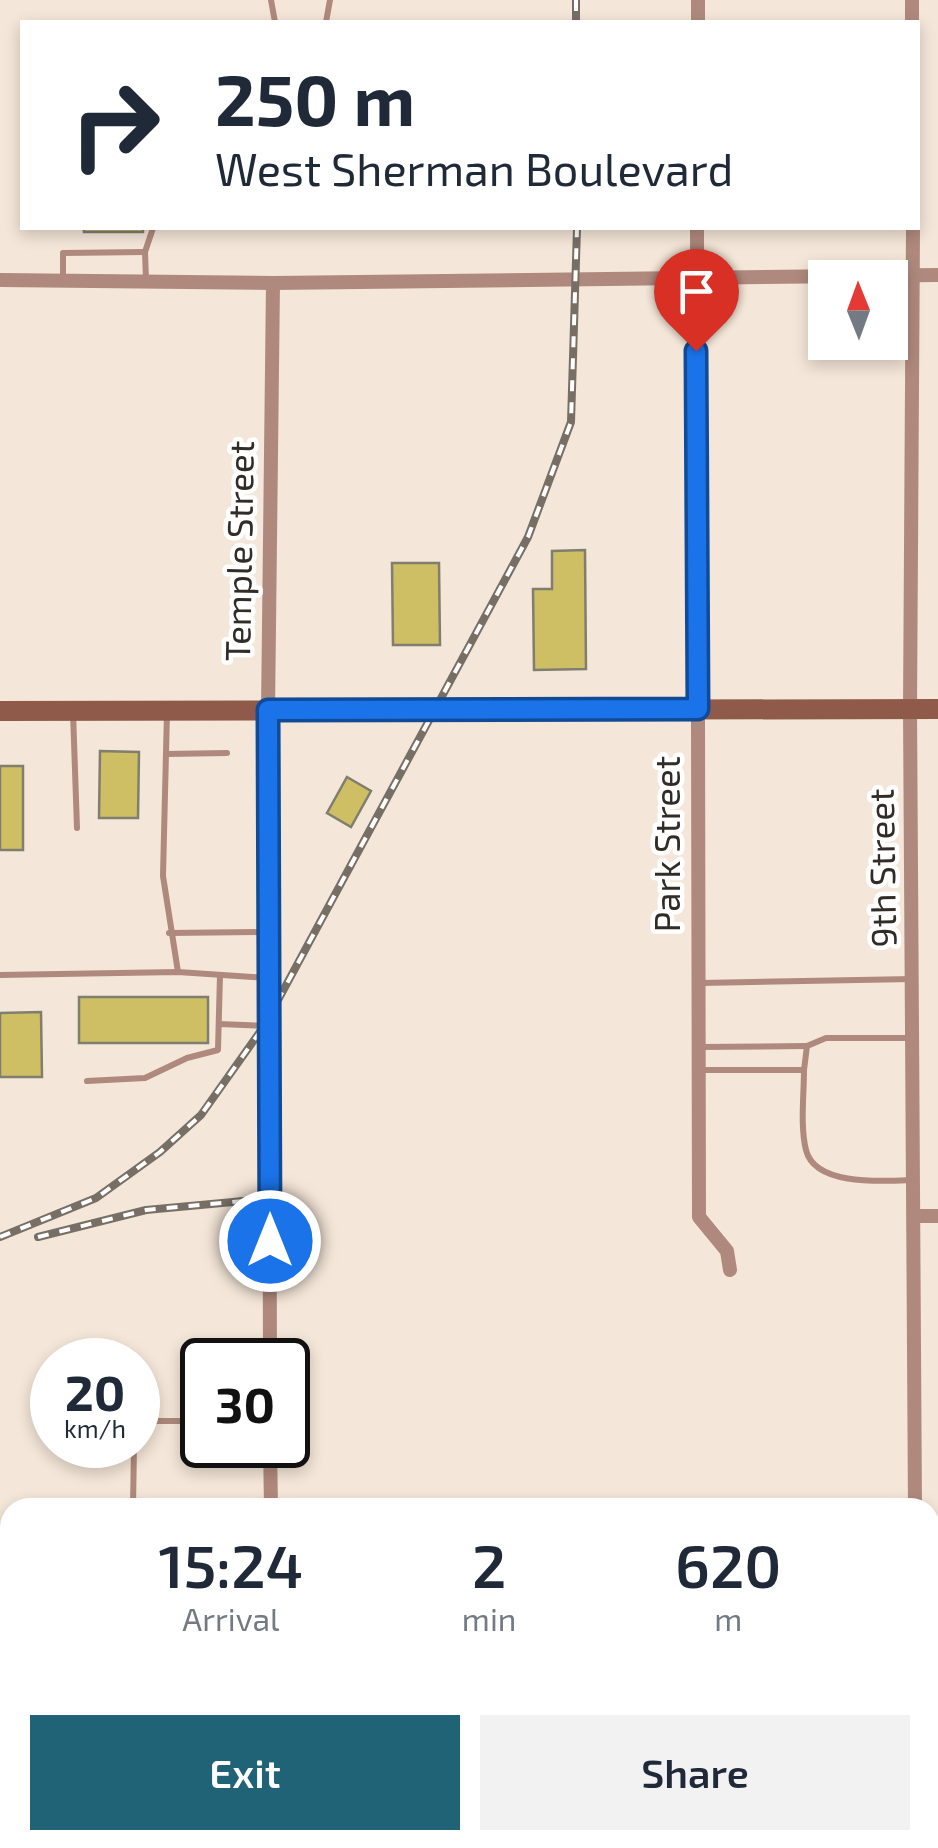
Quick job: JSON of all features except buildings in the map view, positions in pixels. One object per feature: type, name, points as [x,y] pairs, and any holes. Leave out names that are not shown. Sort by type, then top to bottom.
[{"type":"main road","points":[[0,711],[938,709]]},
{"type":"street","name":"Park Street","points":[[696,230],[698,1217],[727,1251],[730,1270]]},
{"type":"street","name":"9th Street","points":[[913,230],[910,709],[915,1498]]},
{"type":"street","points":[[0,280],[273,283],[938,274]]},
{"type":"street","name":"Temple Street","points":[[270,1338],[268,710],[273,283]]},
{"type":"street","points":[[916,1216],[938,1216]]},
{"type":"street","points":[[270,1468],[270,1498]]},
{"type":"lane","points":[[146,282],[145,252],[152,230]]},
{"type":"lane","points":[[63,281],[63,253],[145,252]]},
{"type":"lane","points":[[73,711],[78,828]]},
{"type":"lane","points":[[167,711],[163,876],[178,972]]},
{"type":"lane","points":[[166,754],[227,753]]},
{"type":"lane","points":[[169,933],[268,932]]},
{"type":"lane","points":[[0,975],[178,972],[269,978]]},
{"type":"lane","points":[[88,1080],[144,1078],[187,1058],[218,1050],[220,975]]},
{"type":"lane","points":[[698,984],[914,978]]},
{"type":"lane","points":[[219,1024],[270,1026]]},
{"type":"lane","points":[[698,1047],[806,1046],[826,1038],[915,1038]]},
{"type":"lane","points":[[806,1046],[805,1147],[814,1164],[852,1178],[916,1180]]},
{"type":"lane","points":[[698,1070],[804,1070]]},
{"type":"lane","points":[[133,1498],[134,1468]]},
{"type":"railway","points":[[576,0],[576,20]]},
{"type":"railway","points":[[0,1237],[96,1198],[160,1152],[201,1115],[264,1026],[528,537],[571,422],[577,230]]},
{"type":"railway","points":[[38,1237],[146,1210],[244,1201]]},
{"type":"route","points":[[270,1241],[268,710],[698,709],[696,351]]}]
